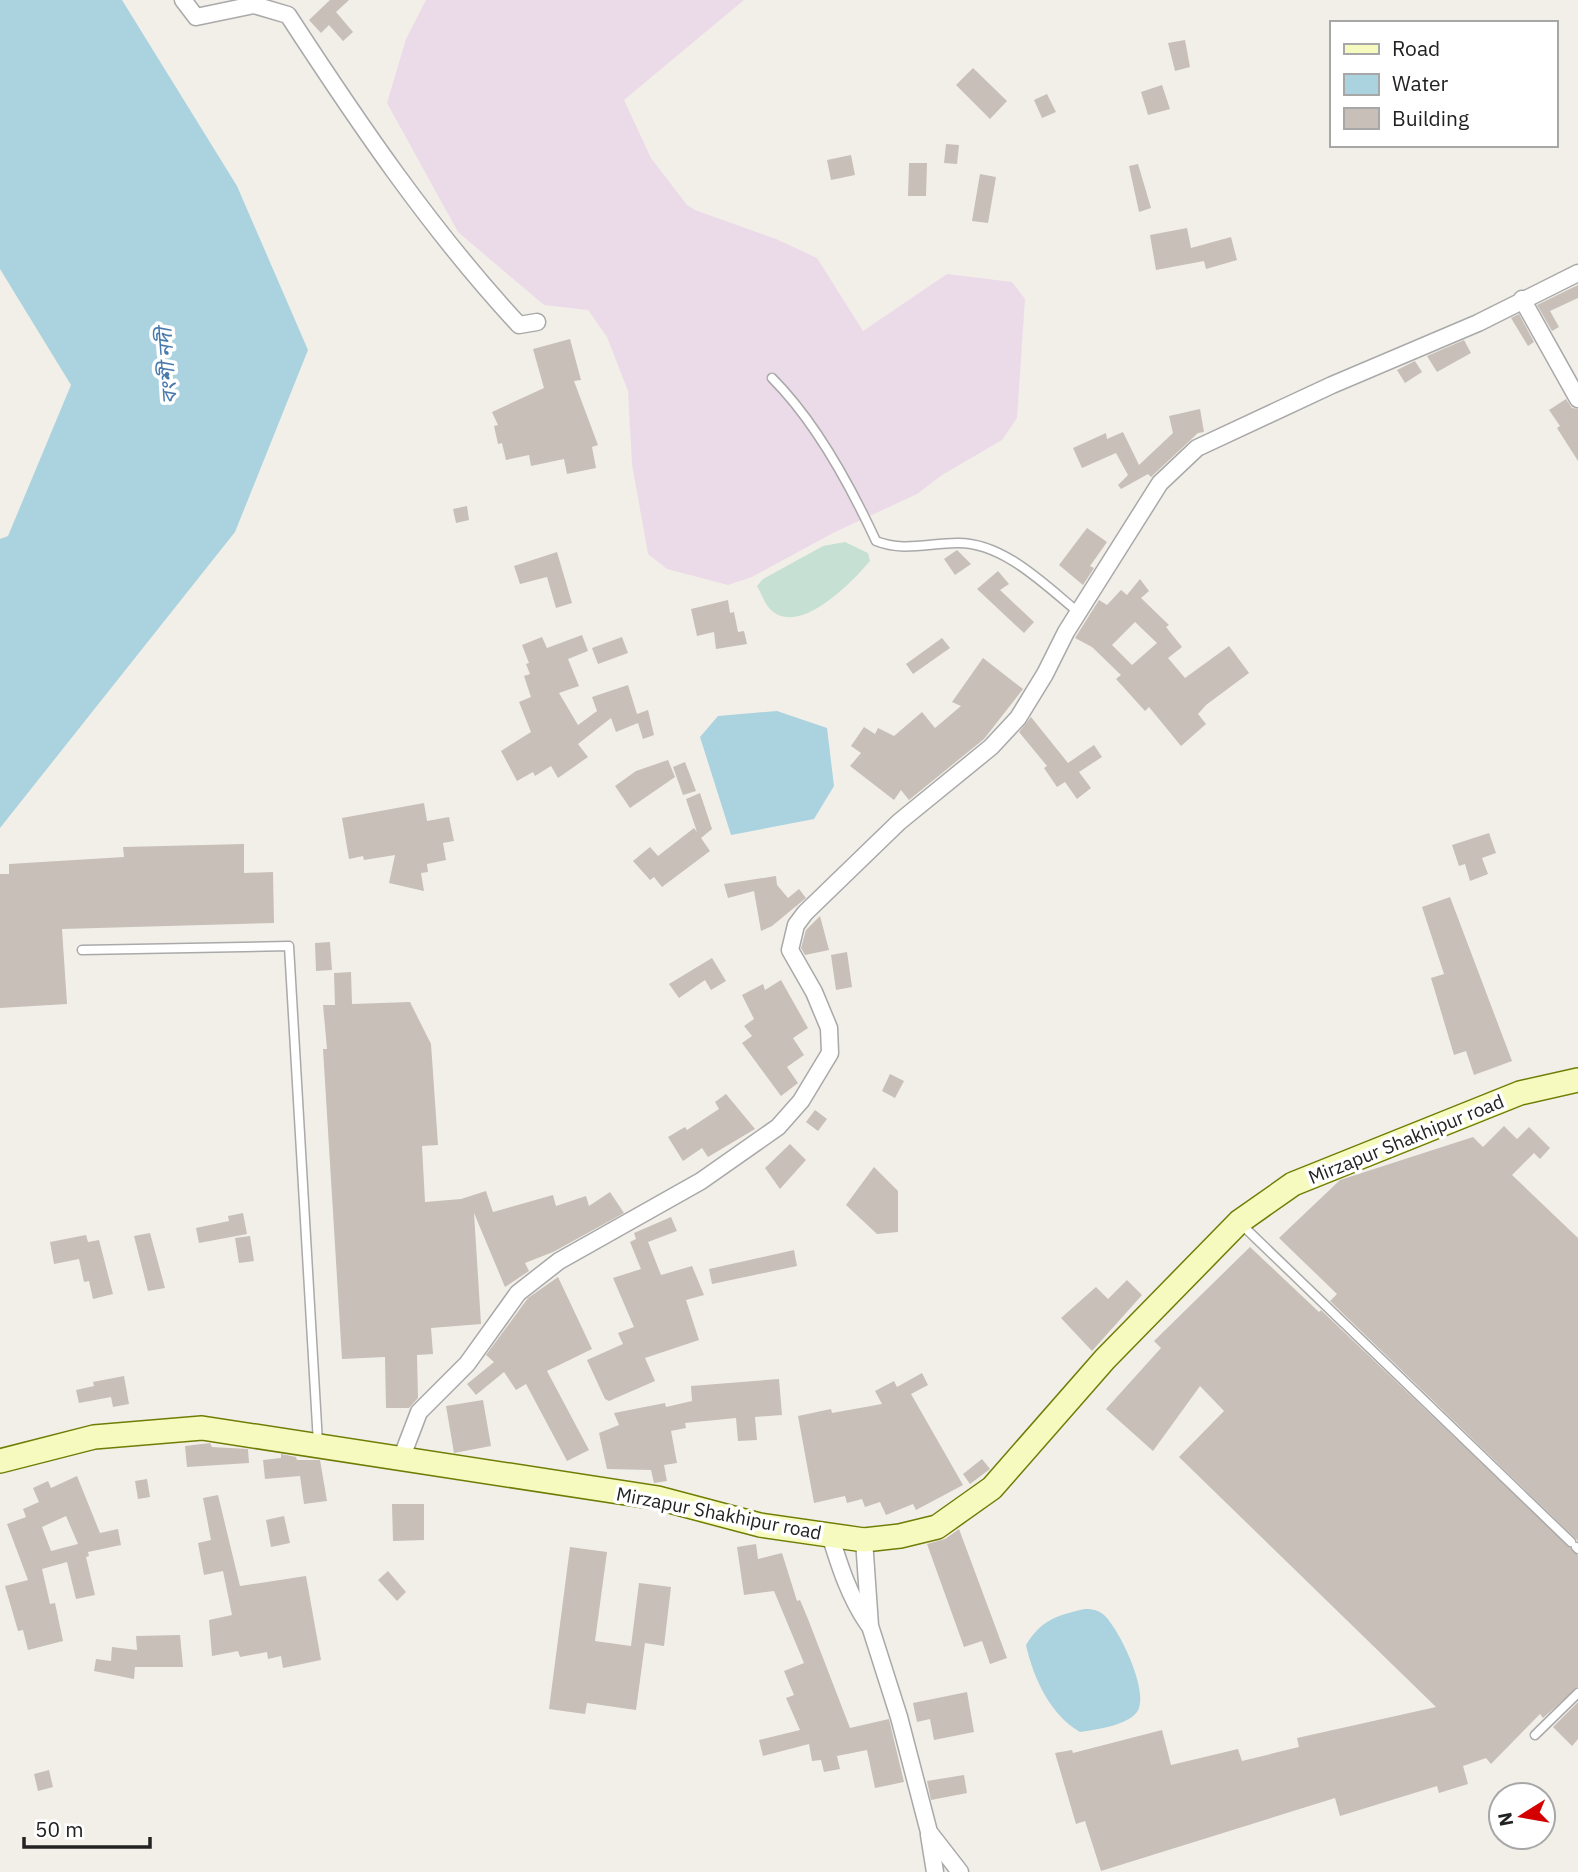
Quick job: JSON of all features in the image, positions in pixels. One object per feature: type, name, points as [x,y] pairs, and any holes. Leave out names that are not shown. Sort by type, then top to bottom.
[{"type":"main road","name":"Mirzapur Shakhipur road","points":[[0,1461],[94,1437],[202,1428],[658,1498],[760,1525],[864,1540],[900,1536],[937,1527],[992,1488],[1105,1359],[1239,1222],[1293,1184],[1349,1159],[1520,1093],[1578,1080]]},
{"type":"street","points":[[183,0],[196,17],[254,5],[288,15],[368,138],[482,285],[519,326],[537,322]]},
{"type":"street","points":[[401,1459],[419,1412],[467,1364],[519,1293],[559,1261],[701,1181],[778,1127],[801,1101],[830,1053],[829,1028],[814,992],[790,950],[796,925],[805,913],[899,822],[991,747],[1018,718],[1078,612],[1160,483],[1197,448],[1332,385],[1478,323],[1578,273]]},
{"type":"street","points":[[1522,299],[1578,399]]},
{"type":"street","points":[[830,1535],[851,1595],[870,1626]]},
{"type":"street","points":[[864,1540],[870,1626],[899,1717],[929,1832],[935,1872]]},
{"type":"street","points":[[929,1832],[960,1872]]},
{"type":"lane","points":[[772,378],[814,433],[859,505],[876,541],[888,546],[959,543],[981,547],[1013,561],[1078,612]]},
{"type":"lane","points":[[82,950],[289,946],[318,1446]]},
{"type":"lane","points":[[1239,1222],[1575,1546]]},
{"type":"lane","points":[[1535,1735],[1578,1693]]},
{"type":"shaded area","points":[[426,0],[744,0],[624,100],[651,158],[687,205],[695,210],[776,239],[817,258],[863,331],[947,274],[1012,282],[1025,299],[1017,418],[1002,440],[942,475],[917,494],[833,533],[752,577],[728,585],[667,569],[648,554],[632,464],[628,391],[607,337],[588,310],[544,305],[458,232],[387,103],[406,39]]},
{"type":"green space","points":[[845,542],[868,553],[870,561],[851,581],[811,612],[796,617],[783,616],[771,610],[757,586],[763,579],[823,546]]},
{"type":"water","name":"বংশী নদী","points":[[0,0],[122,0],[237,186],[308,350],[235,532],[0,828],[0,539],[8,536],[71,385],[0,269]]},
{"type":"water","points":[[777,711],[827,728],[834,786],[814,819],[731,835],[700,737],[718,716]]},
{"type":"water","points":[[1085,1609],[1103,1614],[1118,1635],[1137,1677],[1140,1703],[1133,1717],[1111,1726],[1080,1732],[1060,1716],[1044,1694],[1026,1645],[1044,1624]]},
{"type":"building","points":[[330,0],[349,0],[336,12],[353,32],[343,41],[329,25],[321,33],[309,20]]},
{"type":"building","points":[[1185,40],[1190,67],[1175,71],[1168,43]]},
{"type":"building","points":[[973,68],[1007,101],[990,119],[956,85]]},
{"type":"building","points":[[1162,85],[1170,109],[1148,115],[1141,92]]},
{"type":"building","points":[[1047,94],[1056,112],[1042,118],[1034,100]]},
{"type":"building","points":[[946,144],[959,145],[957,164],[944,163]]},
{"type":"building","points":[[851,155],[855,175],[831,180],[827,160]]},
{"type":"building","points":[[909,163],[927,163],[926,196],[908,196]]},
{"type":"building","points":[[1138,164],[1151,208],[1139,212],[1129,166]]},
{"type":"building","points":[[980,174],[996,177],[988,223],[972,221]]},
{"type":"building","points":[[1187,228],[1191,248],[1231,237],[1237,260],[1206,269],[1204,261],[1156,270],[1150,235]]},
{"type":"building","points":[[1578,285],[1578,298],[1550,311],[1559,327],[1552,331],[1537,305]]},
{"type":"building","points":[[1519,314],[1534,342],[1528,346],[1511,318]]},
{"type":"building","points":[[570,339],[581,380],[574,381],[598,445],[592,447],[596,468],[567,474],[564,459],[531,466],[529,455],[506,460],[502,443],[498,444],[494,426],[498,425],[492,412],[544,388],[533,349]]},
{"type":"building","points":[[1464,340],[1471,353],[1437,372],[1427,356]]},
{"type":"building","points":[[1415,361],[1422,372],[1405,383],[1397,370]]},
{"type":"building","points":[[1566,399],[1572,408],[1578,409],[1578,461],[1549,410]]},
{"type":"building","points":[[1200,409],[1204,432],[1198,433],[1151,477],[1148,474],[1121,489],[1118,485],[1128,475],[1116,453],[1082,468],[1073,448],[1106,433],[1107,439],[1123,432],[1139,465],[1173,433],[1169,416]]},
{"type":"building","points":[[467,506],[469,520],[456,523],[453,509]]},
{"type":"building","points":[[1087,528],[1107,542],[1090,566],[1094,568],[1083,585],[1059,565]]},
{"type":"building","points":[[957,550],[971,564],[955,575],[944,559]]},
{"type":"building","points":[[557,552],[572,603],[556,608],[547,577],[520,584],[514,566]]},
{"type":"building","points":[[998,571],[1009,584],[1000,590],[1034,622],[1024,633],[977,589]]},
{"type":"building","points":[[1140,579],[1149,591],[1141,598],[1169,625],[1166,627],[1182,647],[1168,658],[1185,678],[1229,646],[1249,673],[1206,705],[1198,714],[1206,724],[1181,746],[1149,707],[1145,711],[1116,679],[1121,675],[1092,647],[1075,638],[1099,600],[1107,605],[1121,590],[1127,595]],"holes":[[[1135,622],[1157,643],[1132,665],[1112,645]]]},
{"type":"building","points":[[728,600],[730,613],[734,612],[738,632],[744,631],[747,644],[716,649],[714,632],[697,636],[691,609]]},
{"type":"building","points":[[582,635],[588,651],[568,659],[579,686],[559,693],[578,725],[597,711],[592,697],[628,685],[637,714],[648,710],[654,735],[643,739],[638,723],[616,732],[611,718],[578,744],[588,757],[558,778],[551,766],[535,776],[533,772],[517,781],[501,751],[531,732],[519,702],[531,697],[524,676],[530,674],[526,664],[529,663],[522,645],[542,637],[547,648]]},
{"type":"building","points":[[622,637],[628,653],[598,664],[592,648]]},
{"type":"building","points":[[942,638],[950,648],[913,674],[906,664]]},
{"type":"building","points":[[983,658],[1023,689],[984,739],[909,800],[901,790],[894,800],[850,766],[861,753],[851,746],[864,727],[875,734],[878,728],[894,736],[922,712],[935,728],[961,706],[952,702]]},
{"type":"building","points":[[1031,717],[1068,763],[1094,745],[1102,757],[1079,772],[1091,788],[1077,799],[1065,782],[1057,787],[1044,768],[1047,766],[1019,732]]},
{"type":"building","points":[[668,760],[675,777],[630,808],[615,786],[636,771]]},
{"type":"building","points":[[685,762],[696,791],[683,795],[673,767]]},
{"type":"building","points":[[700,793],[712,829],[701,838],[710,851],[662,887],[654,877],[650,880],[633,861],[650,847],[658,856],[694,828],[697,832],[686,799]]},
{"type":"building","points":[[424,803],[427,821],[449,817],[454,841],[443,843],[446,860],[427,864],[428,872],[421,873],[424,891],[389,883],[395,855],[364,860],[363,856],[349,859],[342,818]]},
{"type":"building","points":[[1489,833],[1496,853],[1482,858],[1488,874],[1470,881],[1465,864],[1459,866],[1452,845]]},
{"type":"building","points":[[244,844],[244,873],[273,872],[274,923],[62,929],[67,1004],[0,1008],[0,874],[9,874],[9,864],[124,857],[123,847]]},
{"type":"building","points":[[776,876],[777,885],[788,898],[799,889],[806,898],[772,926],[761,931],[754,891],[728,898],[724,884]]},
{"type":"building","points":[[1450,897],[1512,1061],[1474,1075],[1466,1051],[1454,1055],[1431,978],[1444,974],[1422,907]]},
{"type":"building","points":[[820,916],[829,950],[805,955],[801,948],[806,930]]},
{"type":"building","points":[[330,942],[332,970],[316,971],[315,943]]},
{"type":"building","points":[[847,952],[852,987],[836,990],[831,955]]},
{"type":"building","points":[[712,958],[726,981],[711,990],[705,980],[679,998],[669,984]]},
{"type":"building","points":[[351,972],[352,1004],[410,1002],[431,1044],[438,1145],[422,1146],[425,1202],[461,1199],[486,1191],[493,1212],[553,1195],[556,1206],[586,1196],[589,1206],[610,1192],[624,1213],[553,1252],[525,1263],[529,1271],[505,1287],[474,1213],[481,1324],[431,1328],[433,1354],[417,1355],[418,1398],[409,1408],[386,1408],[385,1357],[342,1359],[323,1049],[327,1049],[323,1005],[335,1005],[334,973]]},
{"type":"building","points":[[781,980],[808,1028],[793,1038],[804,1055],[787,1067],[798,1083],[781,1096],[742,1043],[752,1036],[744,1026],[754,1019],[742,995],[763,984],[765,990]]},
{"type":"building","points":[[890,1074],[904,1081],[895,1098],[882,1091]]},
{"type":"building","points":[[726,1094],[755,1129],[708,1157],[702,1148],[683,1161],[668,1137],[685,1127],[687,1130],[719,1109],[715,1102]]},
{"type":"building","points":[[815,1110],[827,1119],[818,1131],[806,1122]]},
{"type":"building","points":[[1504,1126],[1517,1139],[1529,1127],[1550,1148],[1540,1159],[1534,1153],[1512,1175],[1578,1238],[1578,1541],[1330,1301],[1337,1294],[1279,1238],[1340,1180],[1473,1137],[1483,1147]]},
{"type":"building","points":[[790,1144],[806,1160],[780,1189],[765,1168]]},
{"type":"building","points":[[874,1167],[898,1191],[898,1232],[877,1234],[846,1205]]},
{"type":"building","points":[[243,1213],[247,1234],[199,1243],[196,1228],[229,1221],[228,1216]]},
{"type":"building","points":[[671,1217],[677,1231],[648,1242],[661,1275],[692,1266],[704,1295],[686,1300],[699,1340],[645,1358],[655,1381],[609,1401],[605,1399],[587,1360],[623,1344],[618,1333],[634,1327],[613,1278],[641,1269],[630,1242],[636,1239],[634,1233]]},
{"type":"building","points":[[150,1233],[165,1288],[148,1291],[134,1236]]},
{"type":"building","points":[[86,1235],[88,1242],[99,1240],[113,1294],[93,1299],[89,1281],[84,1282],[79,1259],[54,1264],[50,1242]]},
{"type":"building","points":[[250,1236],[254,1261],[239,1263],[235,1238]]},
{"type":"building","points":[[1250,1247],[1319,1312],[1321,1310],[1578,1555],[1578,1687],[1543,1718],[1540,1714],[1491,1764],[1486,1758],[1463,1766],[1468,1784],[1439,1793],[1437,1786],[1340,1816],[1335,1798],[1101,1871],[1085,1821],[1076,1824],[1055,1753],[1072,1750],[1073,1753],[1162,1730],[1171,1765],[1238,1749],[1242,1761],[1299,1747],[1297,1738],[1436,1707],[1179,1457],[1224,1411],[1200,1386],[1153,1451],[1106,1409],[1161,1348],[1154,1341]]},
{"type":"building","points":[[794,1250],[797,1266],[712,1284],[709,1269]]},
{"type":"building","points":[[558,1277],[592,1349],[547,1371],[589,1450],[567,1461],[526,1384],[516,1390],[504,1372],[476,1395],[467,1384],[494,1362],[486,1355],[528,1298]]},
{"type":"building","points":[[1127,1280],[1142,1295],[1092,1351],[1061,1318],[1096,1287],[1108,1299]]},
{"type":"building","points":[[922,1373],[928,1385],[911,1394],[963,1485],[916,1510],[913,1504],[886,1515],[880,1502],[865,1507],[862,1499],[847,1503],[845,1496],[814,1503],[798,1416],[831,1409],[832,1413],[882,1404],[875,1391],[894,1381],[897,1387]]},
{"type":"building","points":[[124,1376],[129,1404],[113,1407],[111,1397],[79,1403],[76,1390],[94,1386],[93,1382]]},
{"type":"building","points":[[779,1379],[782,1415],[755,1417],[757,1440],[738,1441],[736,1418],[685,1423],[686,1428],[671,1431],[677,1463],[664,1465],[667,1481],[654,1483],[651,1470],[607,1469],[599,1433],[619,1425],[614,1413],[665,1403],[666,1407],[692,1401],[691,1386]]},
{"type":"building","points":[[483,1400],[491,1446],[454,1453],[446,1406]]},
{"type":"building","points":[[210,1443],[212,1447],[248,1449],[249,1463],[187,1467],[185,1446]]},
{"type":"building","points":[[281,1454],[296,1457],[297,1460],[320,1460],[327,1501],[304,1504],[300,1476],[265,1479],[263,1460],[281,1458]]},
{"type":"building","points":[[982,1459],[990,1469],[970,1484],[963,1474]]},
{"type":"building","points":[[77,1476],[100,1533],[118,1529],[121,1545],[88,1552],[89,1556],[86,1557],[95,1595],[76,1599],[67,1562],[42,1569],[50,1604],[55,1603],[63,1641],[28,1650],[23,1630],[18,1631],[5,1586],[28,1580],[7,1524],[26,1517],[23,1509],[39,1502],[33,1488],[48,1481],[51,1488]],"holes":[[[66,1516],[78,1544],[51,1551],[42,1527]]]},
{"type":"building","points":[[147,1479],[150,1497],[138,1499],[135,1481]]},
{"type":"building","points":[[218,1495],[240,1586],[306,1576],[321,1660],[283,1668],[281,1656],[268,1659],[267,1652],[240,1657],[238,1651],[212,1656],[209,1620],[232,1615],[223,1571],[204,1575],[198,1543],[211,1540],[203,1498]]},
{"type":"building","points":[[392,1504],[424,1504],[424,1540],[393,1541]]},
{"type":"building","points":[[284,1516],[290,1543],[271,1547],[266,1520]]},
{"type":"building","points":[[959,1529],[1007,1658],[990,1664],[982,1641],[964,1647],[927,1544],[945,1539]]},
{"type":"building","points":[[756,1544],[758,1559],[782,1553],[797,1601],[800,1600],[808,1619],[850,1728],[889,1719],[904,1782],[875,1788],[867,1750],[837,1756],[840,1769],[824,1772],[821,1760],[812,1761],[809,1744],[763,1756],[759,1740],[800,1730],[786,1698],[794,1695],[784,1671],[804,1663],[774,1591],[744,1595],[737,1547]]},
{"type":"building","points":[[570,1547],[607,1552],[595,1641],[631,1646],[639,1583],[671,1587],[664,1646],[645,1643],[636,1710],[587,1703],[585,1714],[549,1709]]},
{"type":"building","points":[[388,1571],[406,1592],[397,1601],[378,1580]]},
{"type":"building","points":[[180,1635],[183,1667],[135,1667],[134,1679],[94,1671],[96,1659],[111,1661],[112,1647],[137,1650],[136,1636]]},
{"type":"building","points":[[967,1692],[974,1732],[934,1740],[930,1719],[917,1722],[913,1703]]},
{"type":"building","points":[[1578,1702],[1578,1739],[1572,1746],[1553,1727]]},
{"type":"building","points":[[49,1770],[53,1787],[38,1791],[34,1774]]},
{"type":"building","points":[[964,1775],[967,1793],[931,1800],[927,1781]]}]
